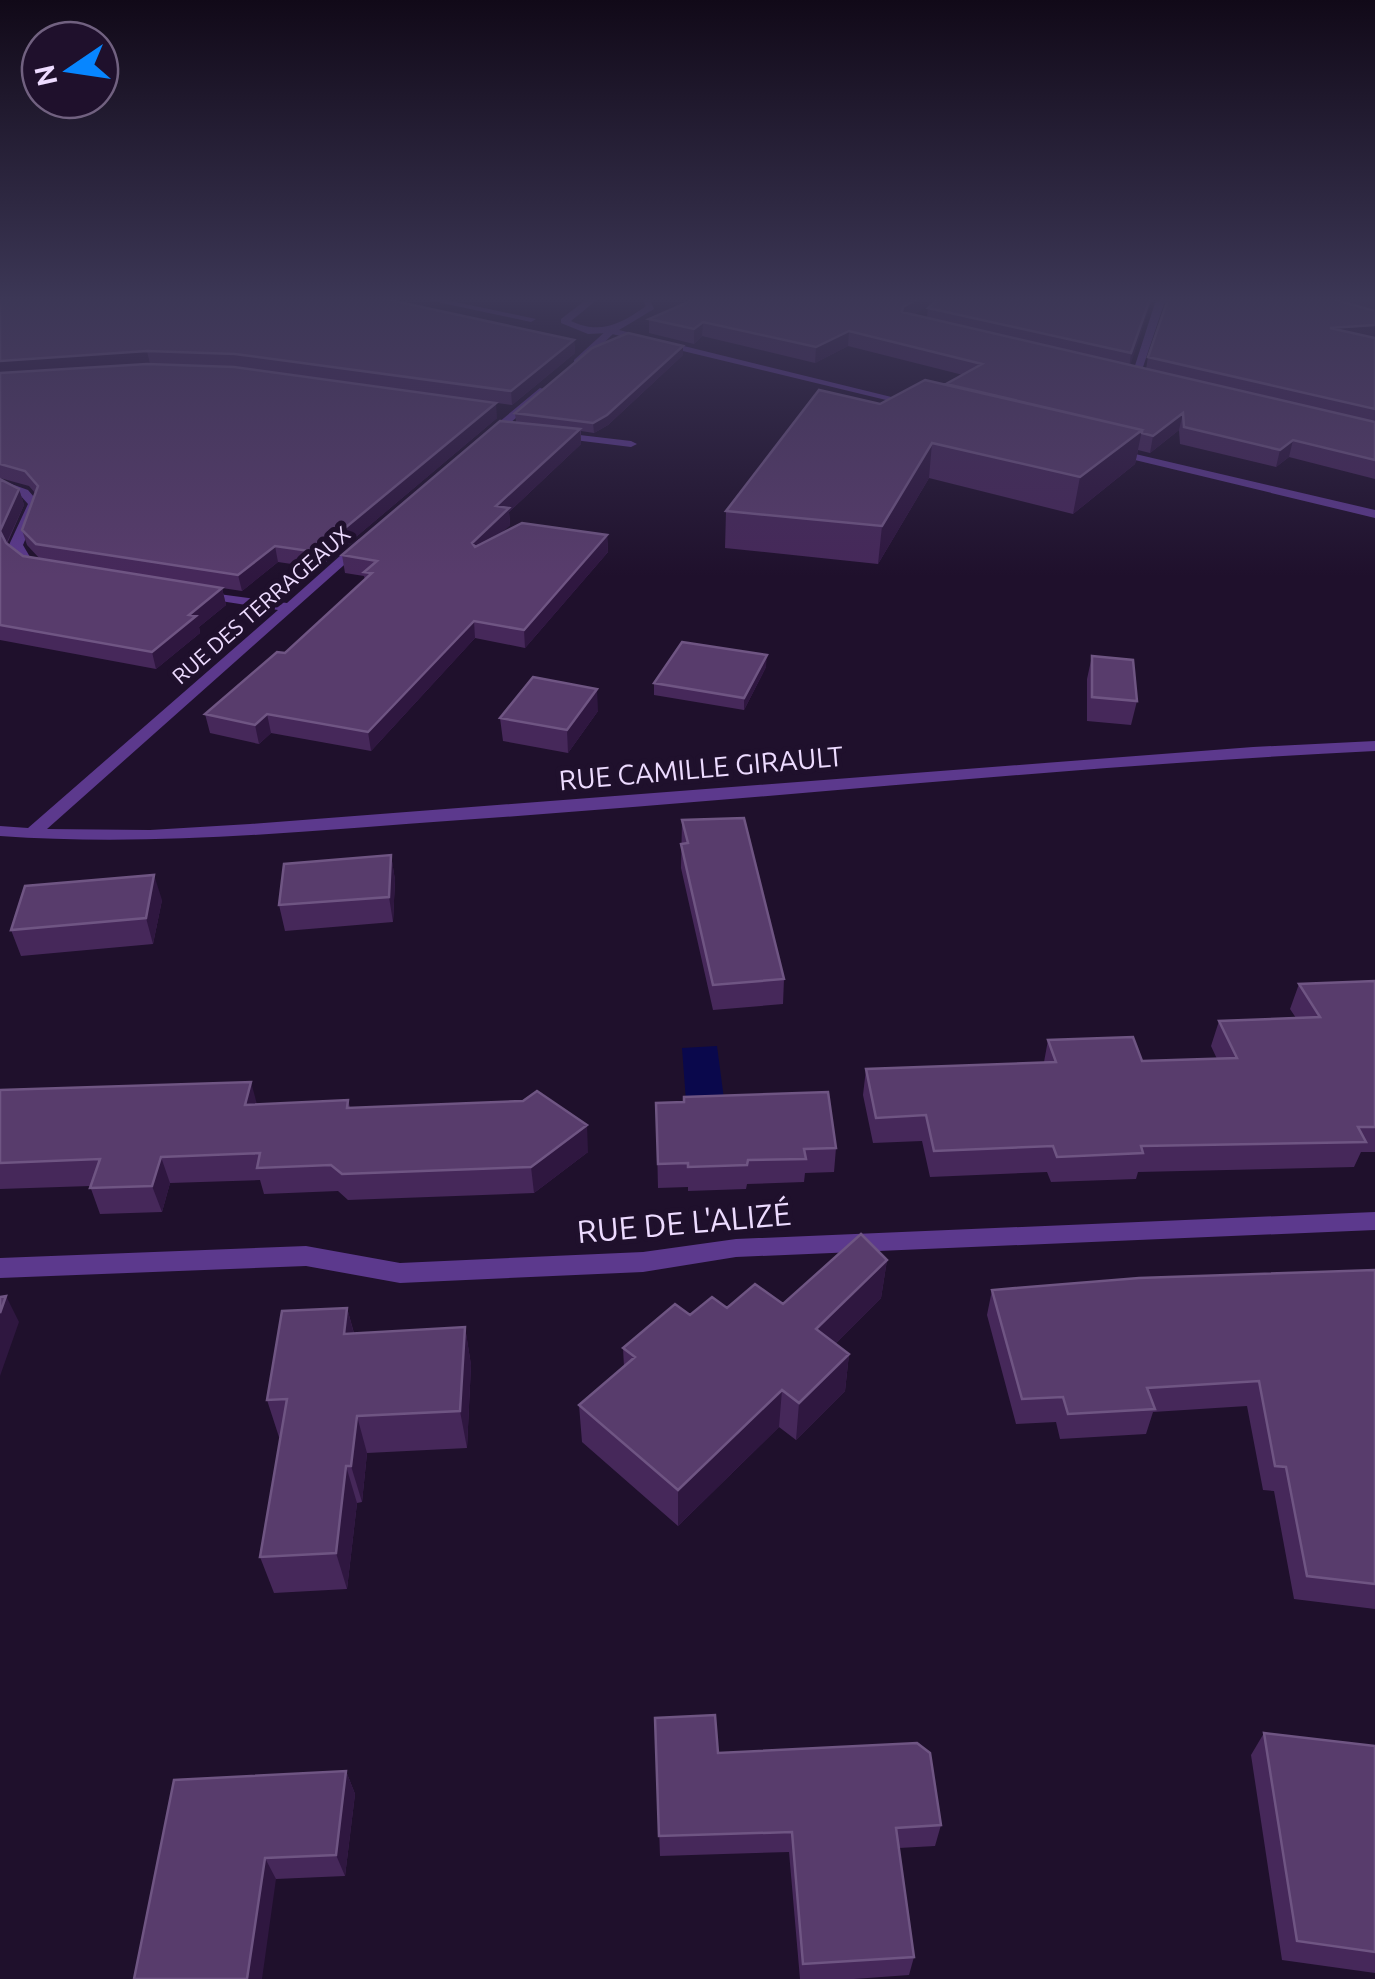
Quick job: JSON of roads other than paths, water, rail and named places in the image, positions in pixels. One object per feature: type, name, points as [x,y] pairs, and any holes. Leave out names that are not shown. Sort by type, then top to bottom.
[{"type":"street","points":[[468,454],[541,391]]},
{"type":"street","points":[[859,391],[920,406]]},
{"type":"street","points":[[496,410],[515,413]]},
{"type":"street","points":[[498,428],[522,431]]},
{"type":"street","points":[[540,433],[631,444]]},
{"type":"street","points":[[1092,447],[1375,514]]},
{"type":"street","points":[[0,484],[30,496],[34,504],[32,514],[16,544],[25,560],[51,570]]},
{"type":"street","name":"RUE DES TERRAGEAUX","points":[[31,834],[378,530]]},
{"type":"street","points":[[189,592],[288,607]]},
{"type":"street","name":"RUE CAMILLE GIRAULT","points":[[0,831],[98,836],[484,814],[1180,754],[1375,746]]},
{"type":"street","name":"RUE DE L'ALIZÉ","points":[[0,1268],[306,1256],[400,1272],[643,1262],[736,1248],[1375,1221]]}]
